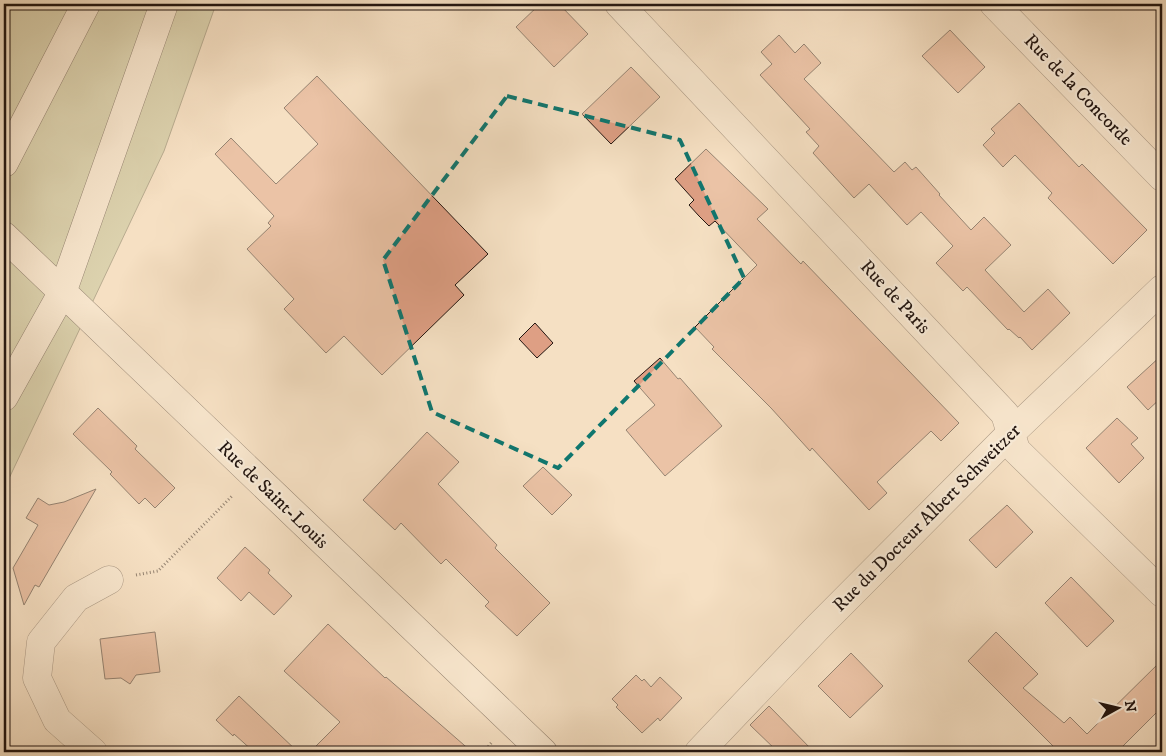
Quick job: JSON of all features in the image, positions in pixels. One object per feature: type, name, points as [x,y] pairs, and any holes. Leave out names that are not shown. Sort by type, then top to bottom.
[{"type":"street","points":[[4,163],[86,4]]},
{"type":"street","points":[[4,397],[62,293],[164,4]]},
{"type":"street","name":"Rue de Paris","points":[[619,4],[1005,414],[1016,450],[1162,593]]},
{"type":"street","name":"Rue de la Concorde","points":[[994,4],[1162,177]]},
{"type":"street","name":"Rue de Saint-Louis","points":[[4,236],[543,752]]},
{"type":"street","name":"Rue du Docteur Albert Schweitzer","points":[[698,752],[818,626],[1011,433],[1162,290]]},
{"type":"street","points":[[93,752],[57,720],[37,678],[42,642],[76,598],[108,580]]},
{"type":"path","points":[[108,580],[158,571],[225,503]]},
{"type":"highlighted area","points":[[507,96],[680,140],[744,278],[558,468],[432,412],[383,260]]},
{"type":"green space","points":[[4,4],[216,4],[164,151],[4,489]]},
{"type":"building","points":[[540,4],[559,4],[588,34],[554,67],[516,27]]},
{"type":"building","points":[[950,30],[985,67],[958,93],[922,56]]},
{"type":"building","points":[[779,35],[795,53],[804,44],[821,63],[804,79],[894,172],[905,162],[912,170],[916,167],[971,230],[984,217],[1011,245],[985,270],[1024,312],[1048,289],[1070,313],[1032,350],[1020,337],[1008,330],[967,287],[963,291],[936,263],[953,246],[921,212],[907,225],[869,184],[854,198],[813,153],[819,146],[806,132],[810,129],[760,75],[772,64],[761,52]]},
{"type":"building","points":[[631,67],[660,97],[611,144],[582,114]]},
{"type":"building","points":[[317,76],[488,254],[455,285],[464,295],[382,375],[344,336],[326,353],[284,309],[294,299],[247,249],[271,226],[268,223],[274,216],[215,154],[231,138],[276,184],[318,144],[284,108]]},
{"type":"building","points":[[1019,103],[1079,167],[1082,164],[1147,230],[1113,264],[1048,198],[1052,193],[1015,155],[1003,167],[983,145],[995,133],[991,129]]},
{"type":"building","points":[[706,149],[768,209],[757,219],[801,264],[803,261],[959,423],[941,441],[931,431],[877,482],[887,493],[869,510],[812,448],[810,451],[771,408],[712,349],[714,347],[695,327],[757,265],[715,221],[709,226],[699,216],[689,205],[694,200],[675,179]]},
{"type":"building","points":[[535,323],[553,343],[537,358],[519,339]]},
{"type":"building","points":[[1162,355],[1162,397],[1148,410],[1127,387]]},
{"type":"building","points":[[660,358],[722,426],[665,476],[626,430],[655,405],[634,381]]},
{"type":"building","points":[[98,408],[137,446],[135,449],[175,488],[155,508],[145,498],[139,504],[110,474],[112,472],[73,434]]},
{"type":"building","points":[[1117,418],[1138,438],[1131,444],[1144,458],[1119,483],[1086,448]]},
{"type":"building","points":[[427,432],[459,462],[438,484],[497,545],[495,548],[550,603],[517,636],[485,606],[489,602],[446,559],[441,564],[401,523],[395,530],[363,500]]},
{"type":"building","points":[[543,467],[572,495],[552,515],[523,486]]},
{"type":"building","points":[[96,489],[39,587],[35,585],[24,605],[13,568],[38,525],[26,518],[38,498],[49,505],[64,502]]},
{"type":"building","points":[[1007,505],[1033,532],[996,568],[969,540]]},
{"type":"building","points":[[245,547],[270,570],[268,573],[292,596],[274,615],[249,592],[241,601],[217,578]]},
{"type":"building","points":[[1071,577],[1114,621],[1087,647],[1045,603]]},
{"type":"building","points":[[328,624],[385,678],[472,752],[310,752],[340,722],[284,671]]},
{"type":"building","points":[[155,632],[160,672],[136,675],[130,684],[121,678],[105,679],[100,639]]},
{"type":"building","points":[[996,632],[1038,674],[1023,688],[1064,723],[1070,717],[1087,734],[1162,660],[1162,707],[1117,752],[1059,752],[968,661]]},
{"type":"building","points":[[851,653],[883,686],[850,718],[818,686]]},
{"type":"building","points":[[636,675],[642,681],[644,679],[651,687],[660,677],[682,698],[660,721],[658,718],[642,733],[616,707],[618,705],[612,699]]},
{"type":"building","points":[[239,696],[298,752],[254,752],[216,720]]},
{"type":"building","points":[[769,706],[814,752],[778,752],[750,725]]}]
